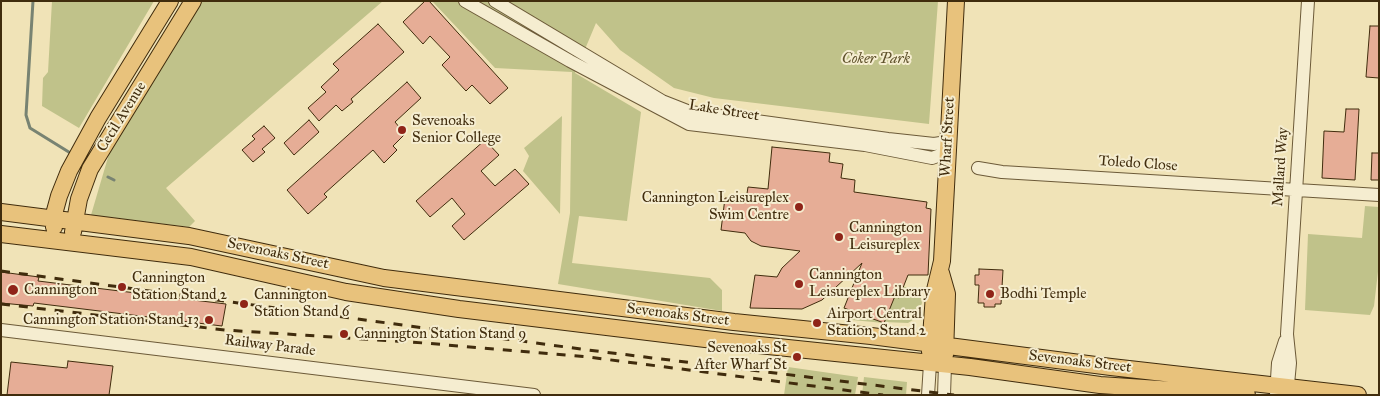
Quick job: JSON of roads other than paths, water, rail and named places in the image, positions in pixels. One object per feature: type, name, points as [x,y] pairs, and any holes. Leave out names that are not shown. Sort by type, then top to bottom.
[{"type":"main road","name":"Cecil Avenue","points":[[63,240],[53,218],[61,188],[98,118],[170,1]]},
{"type":"main road","name":"Cecil Avenue","points":[[63,240],[75,221],[79,199],[90,169],[193,1]]},
{"type":"main road","name":"Wharf Street","points":[[938,364],[934,294],[941,273],[956,1]]},
{"type":"main road","name":"Sevenoaks Street","points":[[1,212],[189,236],[384,278],[818,332],[938,344],[1282,390],[1358,395]]},
{"type":"main road","name":"Sevenoaks Street","points":[[1,234],[191,257],[364,295],[483,312],[938,364],[1109,386],[1247,395]]},
{"type":"main road","points":[[364,295],[375,288],[384,278]]},
{"type":"main road","points":[[483,312],[493,292]]},
{"type":"street","name":"Lake Street","points":[[465,1],[570,61],[689,124],[865,145],[932,158],[947,148]]},
{"type":"street","name":"Lake Street","points":[[495,1],[662,101],[690,112],[934,144],[947,148]]},
{"type":"street","name":"Mallard Way","points":[[1282,390],[1278,363],[1287,334],[1308,1]]},
{"type":"street","name":"Toledo Close","points":[[978,168],[1002,172],[1379,195]]},
{"type":"street","name":"Railway Parade","points":[[1,330],[534,395]]},
{"type":"street","name":"Wharf Street","points":[[928,395],[938,364]]},
{"type":"street","name":"Wharf Street","points":[[938,364],[944,395]]},
{"type":"waterway","points":[[33,1],[26,115],[30,128],[72,154]]},
{"type":"waterway","points":[[108,177],[114,180]]},
{"type":"railway","points":[[1,271],[588,350],[954,395]]},
{"type":"railway","points":[[1,304],[225,330],[424,343],[588,357],[883,395]]},
{"type":"place","name":"Sevenoaks Senior College","points":[[402,130]]},
{"type":"place","name":"Cannington Leisureplex Swim Centre","points":[[799,207]]},
{"type":"place","name":"Cannington Leisureplex","points":[[839,237]]},
{"type":"place","name":"Cannington Leisureplex Library","points":[[799,284]]},
{"type":"place","name":"Cannington Station Stand 2","points":[[122,287]]},
{"type":"place","name":"Cannington","points":[[13,290]]},
{"type":"place","name":"Bodhi Temple","points":[[990,294]]},
{"type":"place","name":"Cannington Station Stand 6","points":[[244,304]]},
{"type":"place","name":"Cannington Station Stand 13","points":[[209,320]]},
{"type":"place","name":"Airport Central Station, Stand 2","points":[[817,323]]},
{"type":"place","name":"Cannington Station Stand 9","points":[[344,334]]},
{"type":"place","name":"Sevenoaks St After Wharf St","points":[[797,357]]},
{"type":"park label","name":"Coker Park","points":[[876,59]]}]
